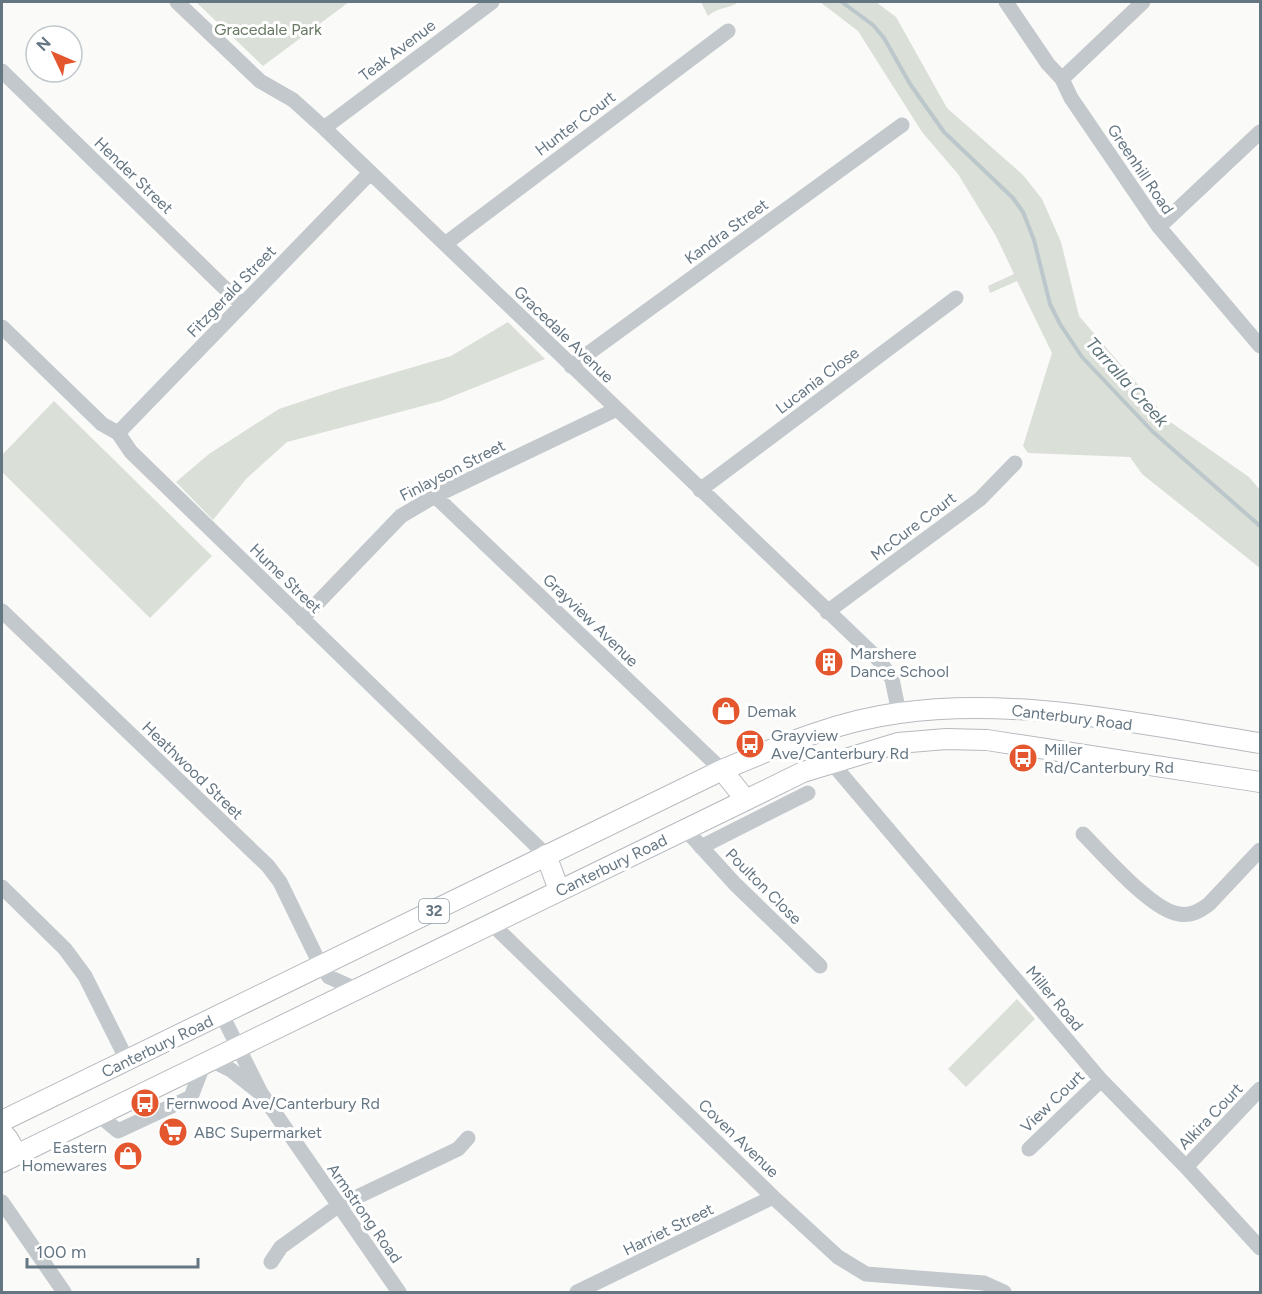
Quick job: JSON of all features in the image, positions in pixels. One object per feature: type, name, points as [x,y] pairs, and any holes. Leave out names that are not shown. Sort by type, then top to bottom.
[{"type":"main road","name":"Canterbury Road","points":[[2,1121],[222,1015],[325,972],[546,855],[722,770],[810,734],[898,712],[978,707],[1061,713],[1260,743]]},
{"type":"main road","name":"Canterbury Road","points":[[9,1158],[803,772],[831,762],[898,743],[946,739],[987,740],[1260,782]]},
{"type":"main road","points":[[722,770],[746,800]]},
{"type":"main road","points":[[546,855],[559,890]]},
{"type":"main road","points":[[2,1132],[8,1139],[9,1158]]},
{"type":"street","name":"Gracedale Avenue","points":[[177,2],[260,81],[293,100],[324,128],[886,669],[892,679],[898,712]]},
{"type":"street","name":"Teak Avenue","points":[[324,128],[492,2]]},
{"type":"street","name":"Greenhill Road","points":[[1006,2],[1048,64],[1062,79],[1071,98],[1159,227],[1260,346]]},
{"type":"street","points":[[1062,79],[1143,2]]},
{"type":"street","name":"Hunter Court","points":[[445,244],[728,31]]},
{"type":"street","name":"Hender Street","points":[[2,71],[242,305]]},
{"type":"street","name":"Kandra Street","points":[[571,366],[902,125]]},
{"type":"street","points":[[1159,227],[1260,132]]},
{"type":"street","name":"Fitzgerald Street","points":[[118,433],[370,173]]},
{"type":"street","name":"Lucania Close","points":[[700,490],[956,298]]},
{"type":"street","name":"Hume Street","points":[[2,327],[102,424],[118,433],[131,452],[546,855]]},
{"type":"street","name":"Finlayson Street","points":[[302,619],[401,516],[435,496],[615,410]]},
{"type":"street","name":"McCure Court","points":[[827,612],[980,499],[1015,464]]},
{"type":"street","name":"Grayview Avenue","points":[[435,496],[722,770]]},
{"type":"street","name":"Heathwood Street","points":[[2,611],[268,866],[280,882],[325,972]]},
{"type":"street","name":"Miller Road","points":[[831,762],[1101,1080],[1186,1167],[1260,1248]]},
{"type":"street","points":[[700,847],[808,793]]},
{"type":"street","name":"Poulton Close","points":[[685,829],[735,884],[820,966]]},
{"type":"street","points":[[1083,834],[1153,902],[1171,913],[1180,915],[1200,911],[1209,904],[1260,850]]},
{"type":"street","points":[[2,887],[65,949],[85,976],[127,1060]]},
{"type":"street","name":"Coven Avenue","points":[[492,923],[773,1197],[838,1257],[866,1274],[984,1283],[1004,1293]]},
{"type":"street","points":[[320,1006],[325,972],[356,989]]},
{"type":"street","name":"Armstrong Road","points":[[222,1015],[261,1093],[399,1293]]},
{"type":"street","name":"Armstrong Road","points":[[208,1061],[231,1070],[261,1093]]},
{"type":"street","name":"View Court","points":[[1029,1149],[1101,1080]]},
{"type":"street","name":"Alkira Court","points":[[1186,1167],[1260,1089]]},
{"type":"street","points":[[271,1262],[281,1247],[338,1206],[458,1149],[468,1138]]},
{"type":"street","name":"Harriet Street","points":[[577,1293],[773,1197]]},
{"type":"street","points":[[2,1202],[64,1293]]},
{"type":"green space","name":"Gracedale Park","points":[[196,2],[349,2],[263,66]]},
{"type":"green space","points":[[701,2],[739,2],[708,16]]},
{"type":"green space","points":[[820,2],[876,2],[896,17],[947,108],[1023,175],[1042,199],[1061,242],[1079,316],[1169,421],[1249,477],[1260,490],[1260,568],[1142,474],[1130,457],[1028,453],[1023,446],[1052,353],[1017,281],[990,293],[988,286],[1014,274],[996,236],[958,174],[922,132],[858,31]]},
{"type":"green space","points":[[508,322],[545,359],[441,401],[287,442],[247,478],[213,520],[176,482],[209,454],[279,409],[451,356]]},
{"type":"green space","points":[[54,401],[212,556],[150,618],[2,472],[2,455]]},
{"type":"green space","points":[[1017,999],[1035,1019],[966,1087],[948,1069]]},
{"type":"waterway","name":"Tarralla Creek","points":[[842,2],[873,25],[884,38],[910,84],[944,132],[1013,198],[1023,212],[1034,240],[1050,304],[1082,357],[1152,431],[1260,526]]},
{"type":"place","name":"Marshere Dance School","points":[[829,662]]},
{"type":"place","name":"Demak","points":[[726,711]]},
{"type":"place","name":"Grayview Ave/Canterbury Rd","points":[[750,744]]},
{"type":"place","name":"Miller Rd/Canterbury Rd","points":[[1023,758]]},
{"type":"place","name":"Fernwood Ave/Canterbury Rd","points":[[145,1103]]},
{"type":"place","name":"ABC Supermarket","points":[[173,1132]]},
{"type":"place","name":"Eastern Homewares","points":[[128,1156]]}]
